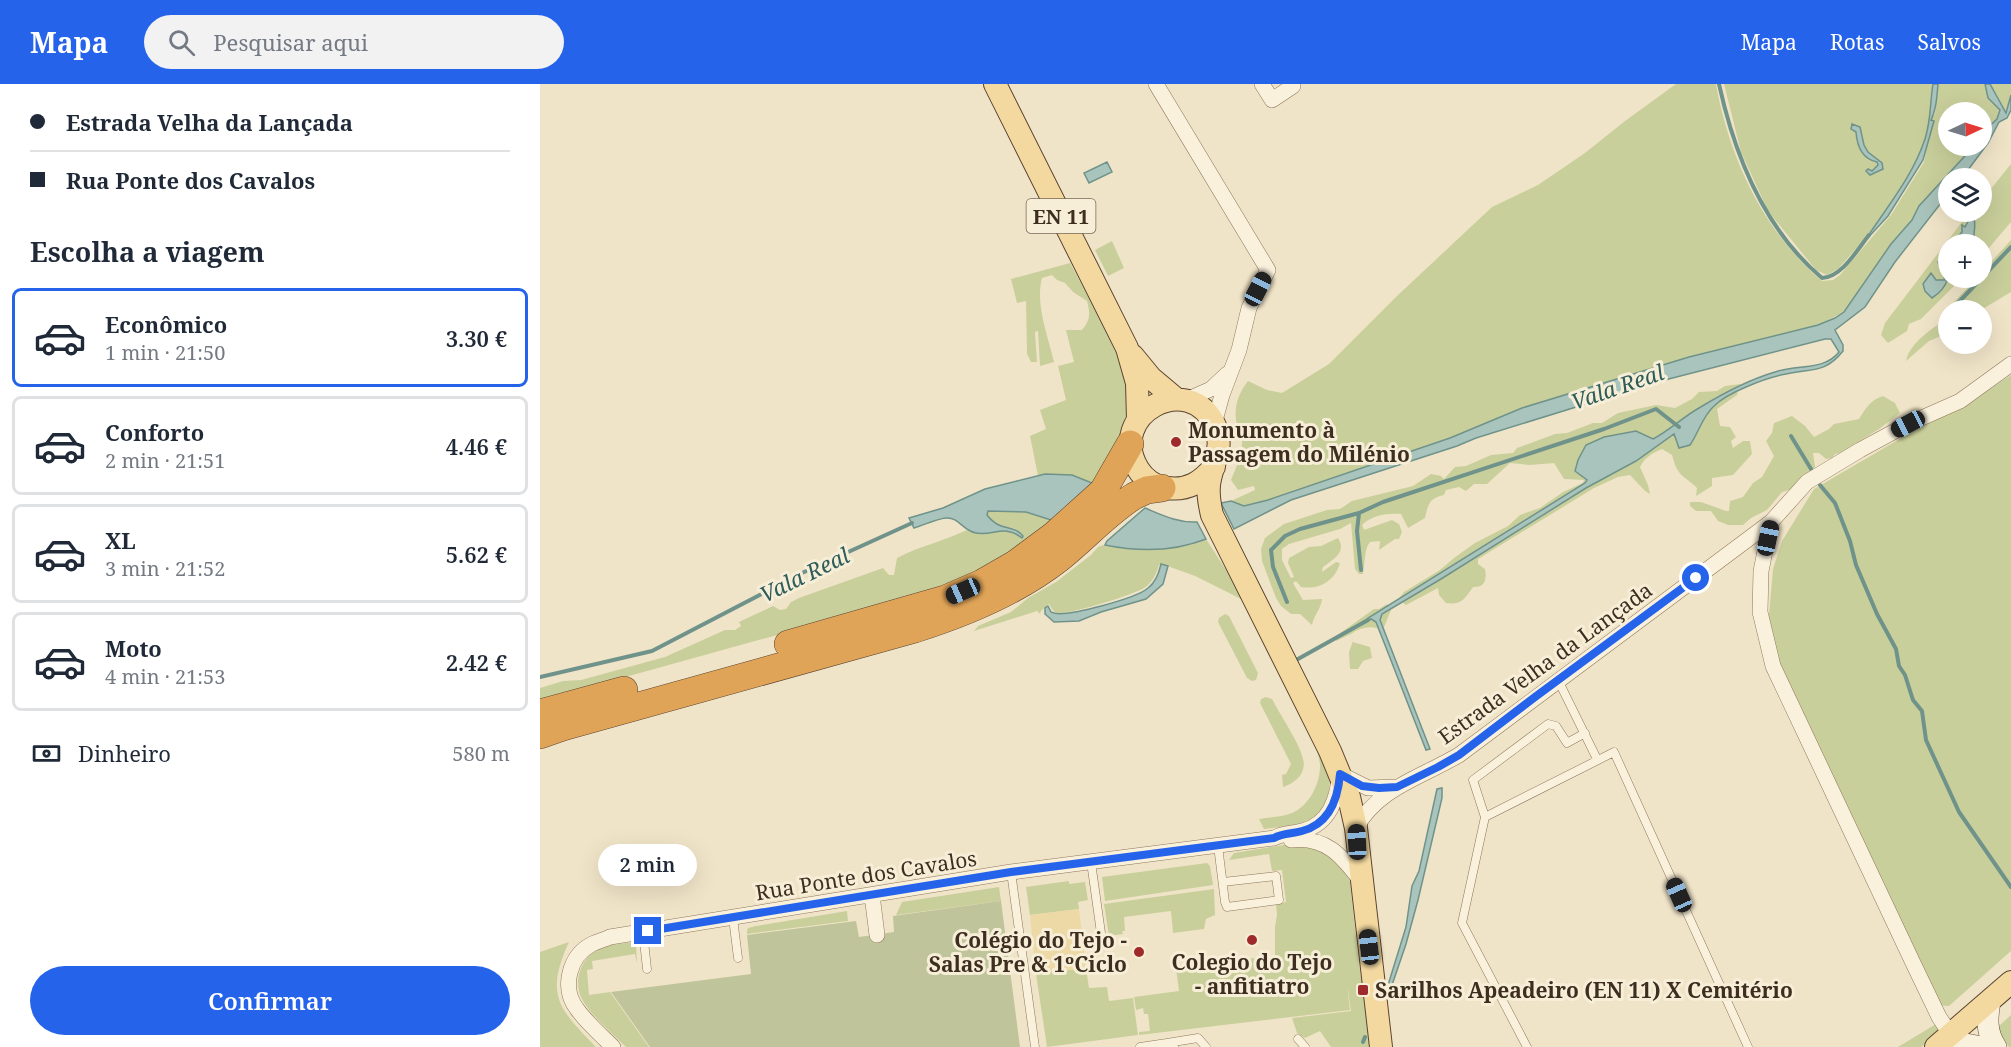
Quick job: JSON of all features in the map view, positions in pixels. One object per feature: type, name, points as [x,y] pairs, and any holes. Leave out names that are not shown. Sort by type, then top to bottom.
[{"type":"highway","points":[[540,713],[707,668],[945,599],[982,583],[1015,564],[1054,535],[1103,491],[1134,432]]},
{"type":"highway","points":[[540,735],[563,726],[915,629],[969,610],[1012,589],[1044,569],[1134,496],[1147,490],[1170,488]]},
{"type":"main road","name":"EN 11","points":[[995,84],[1127,348],[1137,383],[1132,459],[1149,482],[1189,496],[1212,515]]},
{"type":"main road","name":"EN 11","points":[[1127,348],[1151,378],[1206,413],[1215,424],[1219,438],[1219,453],[1209,488],[1212,515],[1304,698],[1349,797],[1356,828],[1380,1047]]},
{"type":"main road","points":[[1134,432],[1150,407],[1181,399]]},
{"type":"main road","points":[[1170,488],[1192,486],[1204,478],[1214,466]]},
{"type":"main road","points":[[1942,1043],[2003,992]]},
{"type":"street","points":[[1156,84],[1268,270],[1248,308],[1215,424]]},
{"type":"street","points":[[1262,84],[1272,100],[1293,86]]},
{"type":"street","name":"Estrada Velha da Lançada","points":[[1356,828],[1370,808],[1397,787],[1459,755],[1771,522],[1807,482],[1879,439],[1960,401],[2011,364]]},
{"type":"street","points":[[1181,399],[1211,389],[1223,380],[1233,367]]},
{"type":"street","points":[[1771,522],[1761,571],[1760,612],[1773,666],[1939,1017],[1942,1043],[1982,1047]]},
{"type":"street","points":[[1274,838],[1281,834],[1302,831],[1321,821],[1336,800],[1340,774]]},
{"type":"street","name":"Estrada Velha da Lançada","points":[[1340,774],[1368,788],[1397,787]]},
{"type":"street","points":[[1274,838],[1281,841],[1309,839],[1322,843],[1340,855],[1362,882]]},
{"type":"street","name":"Rua Ponte dos Cavalos","points":[[613,1047],[575,1007],[569,988],[570,971],[579,954],[591,944],[610,937],[1011,872],[1274,838]]},
{"type":"street","points":[[872,895],[877,935]]},
{"type":"street","points":[[1996,1047],[1989,1034],[1987,1022],[2003,992]]},
{"type":"lane","points":[[1558,680],[1597,759]]},
{"type":"lane","points":[[1527,1047],[1462,923],[1485,817],[1473,780],[1548,724],[1556,726],[1567,743],[1585,733]]},
{"type":"lane","points":[[1485,817],[1614,752],[1748,1047]]},
{"type":"lane","points":[[1218,846],[1223,882],[1227,907],[1279,900],[1276,876],[1223,882]]},
{"type":"lane","points":[[1091,862],[1101,933]]},
{"type":"lane","points":[[1011,872],[1035,1047]]},
{"type":"lane","points":[[733,918],[738,958]]},
{"type":"lane","points":[[643,932],[647,969]]},
{"type":"lane","points":[[1140,1047],[1170,1045],[1198,1038],[1206,1047]]},
{"type":"lane","points":[[1298,1040],[1305,1047]]},
{"type":"green space","points":[[1676,84],[1716,84],[1730,139],[1752,192],[1766,217],[1783,240],[1801,262],[1822,281],[1833,280],[1840,275],[1891,215],[1924,162],[1931,118],[1935,114],[1938,84],[1985,84],[1988,98],[1992,102],[1938,102],[1938,156],[1965,156],[1954,168],[1938,168],[1938,185],[1919,206],[1912,220],[1891,244],[1844,312],[1818,325],[1689,357],[1522,408],[1450,438],[1268,500],[1244,506],[1231,501],[1255,490],[1254,486],[1238,490],[1231,480],[1239,460],[1242,444],[1237,427],[1236,407],[1239,396],[1248,381],[1267,390],[1282,393],[1329,364],[1397,296],[1492,207],[1538,185],[1585,153]]},
{"type":"green space","points":[[1724,84],[1933,84],[1927,132],[1918,158],[1888,208],[1838,269],[1827,275],[1816,270],[1768,211],[1741,152]]},
{"type":"green space","points":[[1990,84],[2011,84],[2011,95],[2006,113]]},
{"type":"green space","points":[[1992,102],[2000,110],[1997,119],[1992,124]]},
{"type":"green space","points":[[2011,164],[2011,222],[1992,244],[1992,234],[1953,234],[1962,222],[1992,222],[1992,188]]},
{"type":"green space","points":[[2011,240],[2011,292],[1992,303],[1992,300],[1956,300],[1967,288],[1992,288],[1992,261]]},
{"type":"green space","points":[[1112,241],[1124,268],[1108,276],[1095,250]]},
{"type":"green space","points":[[1938,253],[1938,288],[1952,288],[1921,319],[1909,324],[1907,331],[1888,343],[1881,335],[1885,323]]},
{"type":"green space","points":[[1070,263],[1126,365],[1132,401],[1113,458],[1097,485],[1045,474],[1038,476],[1030,436],[1046,429],[1040,410],[1066,400],[1058,366],[1074,362],[1066,330],[1082,330],[1089,316],[1089,309],[1087,301],[1073,292],[1065,283],[1052,275],[1042,278],[1041,309],[1054,362],[1040,366],[1038,331],[1035,332],[1037,362],[1031,362],[1027,354],[1026,301],[1017,303],[1011,279]]},
{"type":"green space","points":[[1938,325],[1938,337],[1929,341],[1906,361],[1912,348]]},
{"type":"green space","points":[[2011,375],[2011,951],[1949,1006],[1936,1005],[1780,667],[1768,626],[1773,569],[1782,541],[1814,489],[1915,430],[1966,405]]},
{"type":"green space","points":[[1740,384],[1737,395],[1717,409],[1720,426],[1730,427],[1736,437],[1731,441],[1733,448],[1743,441],[1750,441],[1752,454],[1733,475],[1712,478],[1712,486],[1696,496],[1697,488],[1679,472],[1672,455],[1662,449],[1647,458],[1640,467],[1650,494],[1630,475],[1618,477],[1594,488],[1478,559],[1478,564],[1485,569],[1484,582],[1480,586],[1473,587],[1462,601],[1446,603],[1439,595],[1438,588],[1406,605],[1403,603],[1400,597],[1404,592],[1440,570],[1475,543],[1508,526],[1520,515],[1540,508],[1563,492],[1583,483],[1584,480],[1564,479],[1554,463],[1530,465],[1510,463],[1487,484],[1474,484],[1466,491],[1459,487],[1446,490],[1444,495],[1435,498],[1430,503],[1425,518],[1408,528],[1401,514],[1380,515],[1362,525],[1364,530],[1392,520],[1399,524],[1402,532],[1399,539],[1395,539],[1379,550],[1380,541],[1370,542],[1363,574],[1359,574],[1355,569],[1351,523],[1340,529],[1289,544],[1282,549],[1282,560],[1291,578],[1294,577],[1288,563],[1289,558],[1309,547],[1321,546],[1338,538],[1340,543],[1338,555],[1323,567],[1322,572],[1336,562],[1340,563],[1330,579],[1325,583],[1308,588],[1301,587],[1296,581],[1293,583],[1303,600],[1322,599],[1312,625],[1300,614],[1291,614],[1281,606],[1276,598],[1262,561],[1261,549],[1265,538],[1284,524],[1327,510],[1340,509],[1352,501],[1413,486],[1431,474],[1444,479],[1455,467],[1466,466],[1491,455],[1513,453],[1517,448],[1555,434],[1567,433],[1593,423],[1602,423],[1618,413],[1656,405],[1675,408],[1692,399],[1699,392],[1717,391],[1725,386]]},
{"type":"green space","points":[[1883,396],[1895,403],[1900,413],[1832,458],[1826,459],[1819,453],[1813,453],[1815,467],[1808,475],[1796,486],[1782,492],[1767,510],[1743,525],[1728,525],[1718,521],[1711,511],[1696,511],[1690,506],[1690,502],[1701,502],[1729,511],[1730,501],[1743,497],[1753,483],[1762,477],[1774,456],[1766,441],[1772,433],[1774,423],[1792,416],[1814,437],[1834,424],[1859,419],[1872,402]]},
{"type":"green space","points":[[988,510],[1026,512],[1054,521],[999,562],[939,590],[604,683],[540,704],[540,688],[563,681],[581,680],[665,657],[725,630],[735,630],[741,626],[739,622],[773,606],[780,610],[786,609],[791,602],[799,598],[883,568],[889,575],[894,575],[897,558],[967,530],[1002,531],[1022,538],[1014,528],[1002,527],[993,521],[987,515]]},
{"type":"green space","points":[[1206,539],[1246,601],[1290,686],[1314,740],[1241,599],[1195,576],[1162,564],[1159,565],[1154,578],[1147,586],[1128,595],[1059,613],[1049,604],[1040,614],[1037,611],[974,631],[978,626],[1011,612],[1028,598],[1056,582],[1103,545],[1126,549],[1191,545]]},
{"type":"green space","points":[[1387,604],[1391,610],[1384,627],[1385,633],[1380,634],[1377,628],[1370,627],[1360,629],[1336,641],[1336,636],[1374,609]]},
{"type":"green space","points":[[1225,614],[1229,616],[1258,673],[1256,680],[1252,681],[1247,678],[1218,622],[1219,618]]},
{"type":"green space","points":[[1353,641],[1370,647],[1372,658],[1363,661],[1358,669],[1350,669],[1349,652]]},
{"type":"green space","points":[[1266,697],[1272,699],[1294,737],[1304,764],[1299,777],[1283,787],[1282,775],[1286,774],[1291,764],[1260,703],[1261,699]]},
{"type":"green space","points":[[1315,744],[1330,778],[1324,805],[1318,813],[1301,823],[1264,829],[1259,819],[1292,813],[1304,805],[1312,794],[1318,780],[1320,766]]},
{"type":"green space","points":[[1296,843],[1329,855],[1341,866],[1350,882],[1359,964],[1365,984],[1371,1047],[1331,1047],[1320,1031],[1305,1038],[1297,1033],[1292,1018],[1351,1011],[1347,984],[1350,1010],[1139,1035],[1139,1032],[1150,1031],[1148,1014],[1144,1014],[1143,1008],[1136,1010],[1134,997],[1179,991],[1176,968],[1226,962],[1226,959],[1236,958],[1237,960],[1264,957],[1265,966],[1275,964],[1276,904],[1286,902],[1282,870],[1272,871],[1269,854],[1229,860],[1234,853]]},
{"type":"green space","points":[[1207,863],[1210,866],[1213,885],[1105,901],[1102,877]]},
{"type":"green space","points":[[1069,881],[1069,884],[1085,882],[1088,900],[1078,902],[1079,909],[1030,915],[1026,887]]},
{"type":"green space","points":[[999,887],[1001,901],[896,915],[902,902]]},
{"type":"green space","points":[[1214,889],[1215,915],[1206,919],[1204,929],[1173,933],[1171,911],[1124,917],[1125,931],[1122,931],[1123,934],[1109,936],[1104,904]]},
{"type":"green space","points":[[1001,901],[1020,1047],[650,1047],[611,992],[751,974],[747,935],[856,921],[859,937],[894,932],[893,916]]},
{"type":"green space","points":[[847,911],[848,921],[747,934],[748,928],[756,926]]},
{"type":"green space","points":[[569,942],[558,975],[559,1000],[572,1022],[596,1047],[540,1047],[540,952]]},
{"type":"green space","points":[[632,942],[636,944],[637,964],[635,954],[592,961],[593,969],[587,970],[589,995],[610,992],[649,1047],[626,1047],[590,1011],[579,992],[580,970],[588,957],[600,948]]},
{"type":"green space","points":[[1086,968],[1089,988],[1107,987],[1109,1001],[1133,998],[1138,1035],[1047,1047],[1036,974]]},
{"type":"green space","points":[[2011,1015],[2011,1047],[2009,1047],[1999,1033],[1999,1026]]},
{"type":"green space","points":[[1936,1024],[1940,1032],[1921,1047],[1898,1047]]},
{"type":"sand","points":[[1079,909],[1086,968],[1036,974],[1030,915]]},
{"type":"water","points":[[1933,84],[1938,84],[1931,120],[1934,121],[1923,160],[1888,216],[1864,242],[1906,180],[1920,153],[1928,125]]},
{"type":"water","points":[[1985,84],[1990,84],[2006,113],[2011,95],[2011,110],[2007,118],[1999,122],[1992,135],[1992,124],[1997,119],[2000,110],[1988,98]]},
{"type":"water","points":[[1852,124],[1860,127],[1864,145],[1868,152],[1882,163],[1883,169],[1870,175],[1866,171],[1868,169],[1872,171],[1878,165],[1861,151],[1856,132],[1851,129]]},
{"type":"water","points":[[1965,156],[1978,156],[1969,168],[1954,168]]},
{"type":"water","points":[[1107,162],[1112,172],[1089,183],[1084,173]]},
{"type":"water","points":[[1938,185],[1938,207],[1895,262],[1865,307],[1835,330],[1843,345],[1843,351],[1830,363],[1817,369],[1768,379],[1728,396],[1710,410],[1690,445],[1679,448],[1674,434],[1636,461],[1586,488],[1382,614],[1380,620],[1430,749],[1426,750],[1376,622],[1371,619],[1363,624],[1368,618],[1585,483],[1587,480],[1575,471],[1586,445],[1604,437],[1636,431],[1653,439],[1687,415],[1746,383],[1784,370],[1826,362],[1839,352],[1831,339],[1657,382],[1476,438],[1291,500],[1234,529],[1221,503],[1231,501],[1244,506],[1268,500],[1450,438],[1522,408],[1689,357],[1818,325],[1835,318],[1844,312],[1891,244],[1912,220],[1919,206]]},
{"type":"water","points":[[1968,222],[1975,222],[1974,234],[1960,234],[1962,225],[1965,227]]},
{"type":"water","points":[[1931,273],[1938,280],[1938,288],[1943,288],[1932,298],[1925,291],[1923,284]]},
{"type":"water","points":[[1045,474],[1072,475],[1097,485],[1054,521],[1026,512],[988,511],[987,515],[992,521],[1019,532],[1022,538],[1004,531],[982,534],[972,532],[950,518],[914,528],[909,518],[943,508],[985,489]]},
{"type":"water","points":[[1145,508],[1177,520],[1197,522],[1206,539],[1156,550],[1105,545]]},
{"type":"water","points":[[1161,564],[1168,566],[1163,584],[1146,599],[1079,621],[1054,622],[1045,614],[1045,608],[1048,606],[1054,613],[1073,612],[1131,597],[1153,583]]},
{"type":"water","points":[[1442,788],[1442,798],[1418,900],[1391,988],[1388,985],[1406,927],[1412,886],[1419,871],[1437,789]]},
{"type":"waterway","points":[[1719,84],[1743,165],[1768,214],[1802,259],[1822,278],[1829,276],[1848,262],[1869,235]]},
{"type":"waterway","points":[[1961,300],[2011,247]]},
{"type":"waterway","points":[[1361,570],[1357,531],[1359,513],[1383,502],[1604,429],[1656,409],[1679,427]]},
{"type":"waterway","points":[[1791,436],[1811,469]]},
{"type":"waterway","points":[[1820,485],[1835,503],[1850,541],[1856,565],[1877,614],[1896,649],[1899,666],[1905,675],[1913,700],[1922,711],[1926,740],[1959,812],[2011,887]]},
{"type":"waterway","points":[[1287,602],[1273,567],[1271,550],[1285,536],[1300,529],[1359,513]]},
{"type":"waterway","name":"Vala Real","points":[[540,677],[652,651],[802,573],[912,523]]},
{"type":"waterway","points":[[1298,659],[1368,620]]},
{"type":"waterway","points":[[1363,1042],[1365,1037]]},
{"type":"place","name":"Monumento à Passagem do Milénio","points":[[1176,442]]},
{"type":"place","name":"Colegio do Tejo - anfitiatro","points":[[1252,940]]},
{"type":"place","name":"Colégio do Tejo - Salas Pre & 1ºCiclo","points":[[1139,952]]},
{"type":"place","name":"Sarilhos Apeadeiro (EN 11) X Cemitério","points":[[1363,990]]},
{"type":"route","points":[[648,931],[1011,872],[1218,846],[1274,838],[1281,834],[1302,831],[1321,821],[1332,807],[1338,792],[1340,774],[1368,788],[1397,787],[1438,767],[1459,755],[1696,578]]}]
